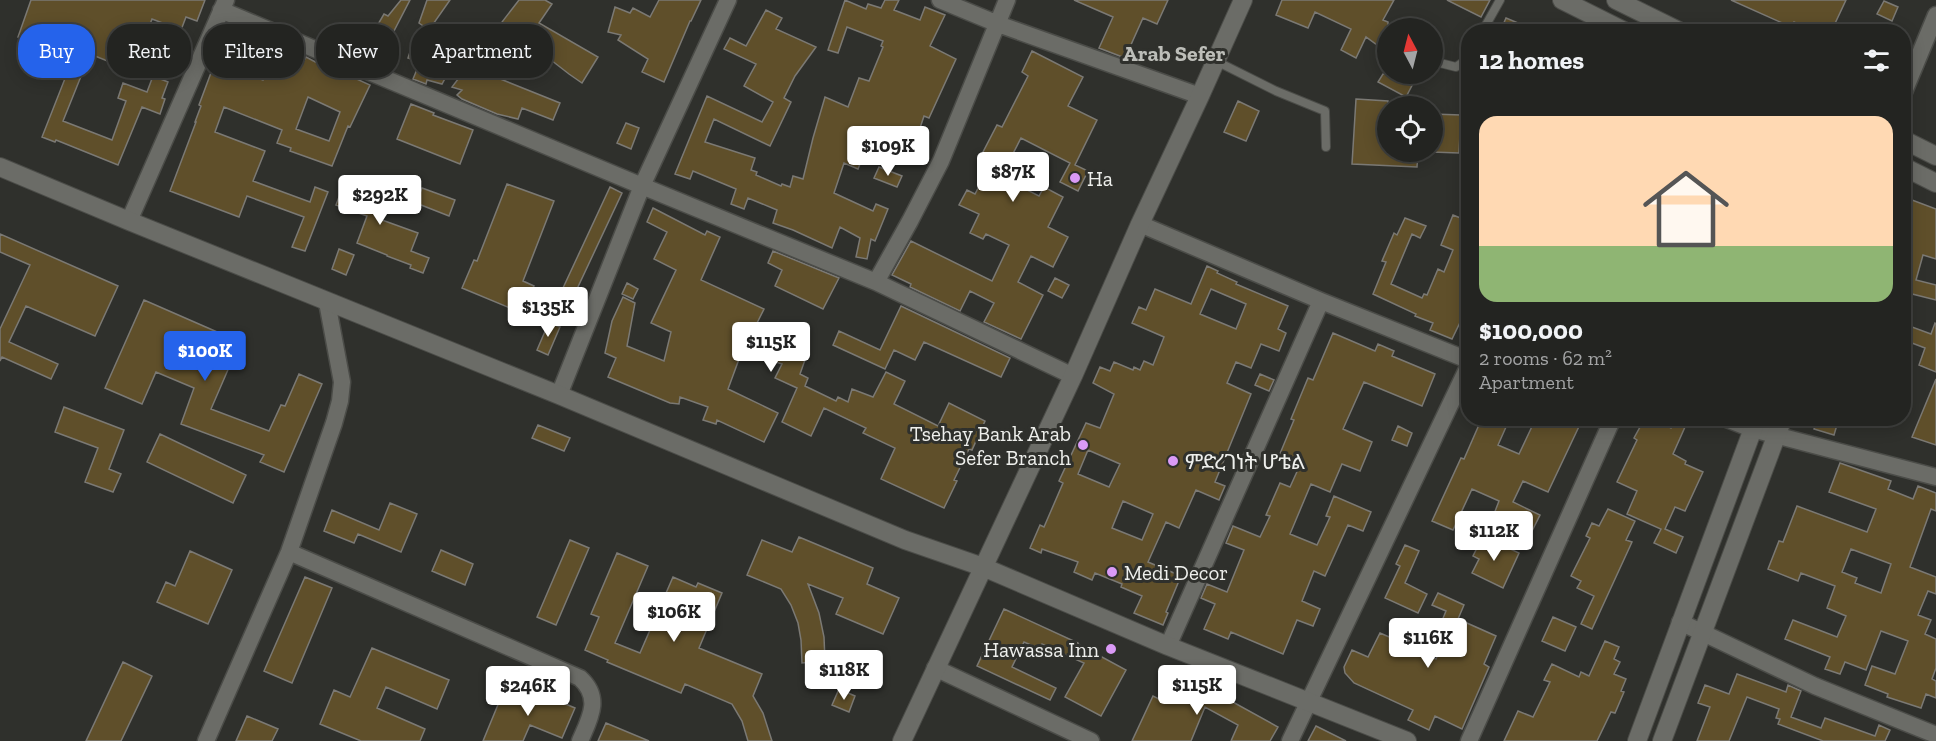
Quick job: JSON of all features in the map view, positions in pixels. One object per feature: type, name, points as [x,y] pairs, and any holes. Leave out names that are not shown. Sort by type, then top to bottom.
[{"type":"street","points":[[559,395],[642,186],[728,0]]},
{"type":"street","points":[[940,0],[998,24],[1200,96]]},
{"type":"street","points":[[876,282],[941,161],[1008,0]]},
{"type":"street","points":[[902,741],[934,668],[1073,376],[1243,0]]},
{"type":"street","points":[[1562,0],[1612,24]]},
{"type":"street","points":[[1616,0],[1665,24]]},
{"type":"street","points":[[129,221],[224,5],[642,186],[876,282],[1073,376]]},
{"type":"street","points":[[1633,24],[1641,12]]},
{"type":"street","points":[[1911,75],[1936,15]]},
{"type":"street","points":[[1911,144],[1936,156]]},
{"type":"street","points":[[0,167],[559,395],[905,540],[982,567],[1168,646],[1407,741]]},
{"type":"street","points":[[1911,170],[1936,183]]},
{"type":"street","points":[[1140,224],[1461,357]]},
{"type":"street","points":[[1168,646],[1321,301]]},
{"type":"street","points":[[206,741],[289,552],[334,423],[342,382],[327,302]]},
{"type":"street","points":[[1290,741],[1461,382]]},
{"type":"street","points":[[1469,741],[1609,426]]},
{"type":"street","points":[[1637,741],[1754,426]]},
{"type":"street","points":[[1662,741],[1780,427],[1936,477]]},
{"type":"street","points":[[289,552],[580,678],[590,687],[593,701],[590,718],[580,741]]},
{"type":"street","points":[[1680,622],[1704,631],[1815,686],[1936,735]]},
{"type":"street","points":[[934,668],[1091,741]]},
{"type":"lane","points":[[1486,24],[1500,0]]},
{"type":"lane","points":[[1215,61],[1276,91],[1325,111],[1326,147]]},
{"type":"lane","points":[[1443,64],[1456,67],[1461,64]]},
{"type":"building","points":[[31,0],[205,0],[197,21],[186,17],[183,24],[165,24],[152,19],[150,24],[107,24],[107,61],[95,56],[95,24],[23,24]]},
{"type":"building","points":[[401,0],[410,0],[398,24],[378,24],[384,14],[388,16]]},
{"type":"building","points":[[427,0],[450,0],[433,24],[419,23]]},
{"type":"building","points":[[519,0],[545,0],[552,4],[539,23],[541,24],[505,24],[502,22]]},
{"type":"building","points":[[659,0],[701,0],[664,82],[642,72],[648,59],[618,40],[621,35],[608,32],[615,7],[630,13],[633,8],[650,17]]},
{"type":"building","points":[[845,0],[866,9],[868,4],[881,8],[885,0],[899,0],[894,10],[920,20],[925,7],[945,15],[930,46],[956,59],[929,118],[924,116],[915,143],[873,131],[858,169],[844,163],[834,193],[873,211],[876,204],[888,209],[875,241],[871,239],[867,259],[856,257],[860,238],[840,227],[832,248],[773,223],[777,210],[748,198],[744,209],[731,204],[736,189],[693,171],[690,179],[675,174],[707,96],[762,122],[773,102],[744,86],[756,64],[724,49],[730,38],[746,46],[766,10],[782,18],[776,29],[816,47],[795,76],[784,98],[791,102],[770,146],[714,119],[705,142],[755,158],[751,170],[757,172],[756,175],[781,186],[782,184],[790,187],[793,176],[803,179],[825,97],[848,107],[859,78],[869,81],[883,47],[881,46],[883,41],[847,27],[838,53],[828,50]]},
{"type":"building","points":[[1074,0],[1168,0],[1157,24],[1143,18],[1125,58],[1099,48],[1113,17]]},
{"type":"building","points":[[1282,0],[1394,0],[1384,18],[1377,18],[1377,45],[1366,37],[1356,58],[1341,50],[1351,29],[1315,12],[1308,28],[1276,15]]},
{"type":"building","points":[[1447,0],[1490,0],[1481,17]]},
{"type":"building","points":[[1731,0],[1846,0],[1835,24],[1794,22],[1784,24]]},
{"type":"building","points":[[1884,1],[1898,7],[1892,21],[1877,14]]},
{"type":"building","points":[[1506,18],[1520,24],[1503,24]]},
{"type":"building","points":[[553,31],[598,57],[582,83],[553,62]]},
{"type":"building","points":[[1032,51],[1083,77],[1068,106],[1097,120],[1075,165],[1088,171],[1078,191],[1060,182],[1070,163],[1021,138],[1001,177],[1039,196],[1044,187],[1063,197],[1048,227],[1068,237],[1053,267],[1031,256],[1018,282],[1043,295],[1021,339],[984,322],[994,303],[970,291],[960,311],[910,287],[911,284],[892,275],[911,241],[992,281],[1009,245],[986,234],[983,239],[970,233],[979,214],[959,205],[967,190],[975,194],[994,158],[983,152],[997,125],[1002,127],[1028,76],[1022,72]]},
{"type":"building","points":[[306,57],[316,62],[316,78],[355,78],[370,85],[350,127],[348,126],[332,166],[290,151],[291,148],[277,143],[282,130],[224,107],[215,132],[265,151],[253,181],[310,202],[315,187],[328,192],[305,251],[292,247],[304,217],[247,196],[239,217],[170,191],[196,122],[201,106],[199,105],[209,78],[258,78],[263,80],[264,78],[304,78]],"holes":[[[308,97],[340,112],[329,141],[296,129]]]},
{"type":"building","points":[[65,78],[80,78],[63,121],[112,140],[126,101],[118,98],[123,83],[147,92],[152,78],[168,82],[162,98],[165,99],[160,114],[142,107],[118,165],[56,140],[55,142],[42,137]]},
{"type":"building","points":[[445,78],[442,84],[427,80],[426,84],[413,79]]},
{"type":"building","points":[[459,78],[498,78],[560,103],[553,120],[522,108],[518,119],[497,114],[462,99],[457,95],[462,90],[452,87]]},
{"type":"building","points":[[1382,84],[1413,84],[1407,96]]},
{"type":"building","points":[[1356,99],[1377,100],[1377,162],[1417,162],[1417,167],[1352,164]]},
{"type":"building","points":[[1238,101],[1259,111],[1246,141],[1224,132]]},
{"type":"building","points":[[411,104],[473,130],[460,164],[397,139]]},
{"type":"building","points":[[1443,114],[1461,115],[1459,153],[1443,152]]},
{"type":"building","points":[[626,123],[639,128],[631,149],[617,143]]},
{"type":"building","points":[[879,167],[902,176],[897,187],[874,178]]},
{"type":"building","points":[[347,176],[375,187],[368,204],[385,210],[382,220],[418,233],[411,251],[429,258],[423,273],[410,268],[411,265],[357,243],[367,216],[336,205]]},
{"type":"building","points":[[507,184],[554,201],[523,281],[534,286],[522,313],[462,288],[474,260],[477,261]]},
{"type":"building","points":[[610,187],[622,193],[561,323],[549,318]]},
{"type":"building","points":[[422,188],[455,200],[449,216],[416,203]]},
{"type":"building","points":[[1911,200],[1936,209],[1936,259],[1923,255],[1916,280],[1936,285],[1936,300],[1912,294],[1911,298]]},
{"type":"building","points":[[653,208],[705,235],[707,231],[720,237],[701,280],[764,309],[750,337],[807,354],[800,374],[808,378],[805,386],[836,401],[838,397],[848,402],[852,389],[873,397],[886,372],[905,381],[894,404],[938,426],[949,403],[985,421],[972,450],[969,449],[954,480],[957,481],[944,508],[881,479],[895,448],[863,433],[866,428],[824,408],[811,436],[782,422],[797,388],[775,378],[782,364],[742,351],[728,389],[778,413],[764,442],[717,420],[716,424],[703,420],[708,407],[680,397],[679,404],[670,403],[608,377],[616,358],[605,353],[612,321],[623,297],[635,303],[627,346],[664,361],[671,332],[651,323],[676,270],[654,259],[667,232],[647,222]]},
{"type":"building","points":[[1453,215],[1461,218],[1461,320],[1452,339],[1430,330],[1433,323],[1373,294],[1386,262],[1382,261],[1394,233],[1397,235],[1405,218],[1426,226],[1420,238],[1412,234],[1391,284],[1422,298],[1424,294],[1427,295],[1438,269],[1444,272],[1453,250],[1441,245]]},
{"type":"building","points":[[0,234],[118,286],[95,336],[26,306],[9,342],[58,364],[51,379],[2,357],[0,361],[0,329],[30,265],[0,252]]},
{"type":"building","points":[[339,249],[354,255],[346,275],[332,269]]},
{"type":"building","points":[[773,251],[839,278],[823,309],[775,286],[782,270],[768,263]]},
{"type":"building","points":[[1207,266],[1237,282],[1236,284],[1288,306],[1278,329],[1286,333],[1279,351],[1261,344],[1251,368],[1236,362],[1227,383],[1251,394],[1215,482],[1225,486],[1219,500],[1196,490],[1179,528],[1166,522],[1148,562],[1181,576],[1163,625],[1134,613],[1142,596],[1121,587],[1122,584],[1095,573],[1092,580],[1074,572],[1078,562],[1042,549],[1041,553],[1030,548],[1040,525],[1044,527],[1063,483],[1059,481],[1086,423],[1100,428],[1114,394],[1093,383],[1100,367],[1110,371],[1114,362],[1133,370],[1134,367],[1140,370],[1144,361],[1153,365],[1164,337],[1132,323],[1139,307],[1146,310],[1155,289],[1191,304]],"holes":[[[1211,289],[1246,304],[1236,329],[1200,314]],[[1088,450],[1120,464],[1109,487],[1078,474]],[[1123,501],[1153,514],[1142,540],[1112,528]]]},
{"type":"building","points":[[1055,278],[1069,285],[1062,298],[1048,291]]},
{"type":"building","points":[[627,283],[638,289],[633,299],[622,294]]},
{"type":"building","points":[[144,300],[240,342],[211,409],[269,431],[281,405],[285,406],[299,374],[322,384],[284,472],[260,462],[264,455],[181,424],[194,388],[156,372],[142,404],[105,388]]},
{"type":"building","points":[[901,306],[1010,358],[1001,377],[924,342],[915,360],[894,350],[885,369],[833,345],[839,331],[880,350]]},
{"type":"building","points":[[549,322],[560,327],[548,355],[537,350]]},
{"type":"building","points":[[1935,323],[1936,372],[1919,365],[1925,348],[1911,343],[1911,327],[1931,334]]},
{"type":"building","points":[[1333,333],[1375,351],[1378,344],[1394,351],[1392,356],[1435,374],[1422,406],[1364,382],[1343,429],[1372,442],[1360,471],[1342,464],[1330,492],[1311,484],[1290,534],[1317,545],[1330,517],[1326,516],[1334,496],[1371,512],[1363,531],[1348,525],[1325,576],[1314,571],[1302,601],[1320,609],[1313,626],[1297,620],[1283,654],[1231,632],[1228,639],[1204,629],[1215,604],[1201,598],[1207,584],[1227,592],[1244,550],[1226,543],[1233,526],[1260,537],[1270,516],[1266,515],[1280,483],[1290,487],[1300,465],[1279,456],[1308,378],[1313,380]]},
{"type":"building","points":[[1260,374],[1274,380],[1269,391],[1255,385]]},
{"type":"building","points":[[1936,379],[1936,445],[1912,437]]},
{"type":"building","points":[[64,407],[124,430],[109,469],[121,474],[113,492],[85,482],[98,448],[55,432]]},
{"type":"building","points":[[538,425],[570,438],[564,451],[532,438]]},
{"type":"building","points":[[1398,426],[1412,433],[1407,446],[1392,440]]},
{"type":"building","points":[[1478,426],[1506,426],[1498,445],[1519,454],[1532,426],[1579,426],[1548,492],[1523,481],[1513,502],[1540,515],[1532,531],[1494,514],[1499,501],[1472,489],[1453,530],[1432,521],[1461,458],[1464,459]]},
{"type":"building","points":[[1641,426],[1671,428],[1672,426],[1685,426],[1673,454],[1686,461],[1685,464],[1703,472],[1685,511],[1675,507],[1665,529],[1683,537],[1676,553],[1654,543],[1661,529],[1627,514],[1637,491],[1617,482],[1637,440],[1634,438]]},
{"type":"building","points":[[1815,426],[1837,426],[1834,435],[1814,429]]},
{"type":"building","points":[[160,434],[246,475],[233,503],[147,462]]},
{"type":"building","points":[[1840,463],[1891,481],[1888,489],[1913,499],[1918,486],[1936,493],[1936,511],[1931,509],[1910,567],[1936,577],[1936,594],[1928,591],[1918,615],[1931,620],[1925,634],[1936,639],[1936,668],[1932,679],[1936,681],[1936,698],[1926,694],[1921,708],[1887,697],[1888,694],[1865,685],[1872,666],[1895,674],[1908,641],[1881,631],[1866,670],[1845,662],[1840,674],[1825,669],[1830,657],[1785,639],[1793,620],[1837,637],[1846,616],[1827,608],[1835,586],[1801,573],[1798,581],[1768,569],[1779,541],[1783,542],[1797,506],[1867,532],[1876,509],[1829,492]],"holes":[[[1851,549],[1891,564],[1881,593],[1855,583],[1857,578],[1842,572]]]},
{"type":"building","points":[[390,503],[417,514],[401,552],[358,534],[354,543],[324,531],[332,510],[379,530]]},
{"type":"building","points":[[1608,509],[1635,521],[1626,540],[1632,542],[1592,629],[1581,624],[1594,596],[1577,588],[1581,581],[1571,576],[1590,538],[1586,536],[1592,523],[1599,526]]},
{"type":"building","points":[[1483,536],[1519,553],[1503,588],[1472,573],[1479,559],[1473,556]]},
{"type":"building","points":[[799,537],[873,568],[867,584],[899,598],[883,634],[836,614],[843,598],[808,584],[819,613],[824,637],[825,661],[802,663],[798,623],[781,589],[747,575],[762,540],[792,552]]},
{"type":"building","points":[[570,540],[589,548],[556,625],[537,617]]},
{"type":"building","points":[[1405,545],[1419,551],[1405,583],[1427,594],[1418,613],[1385,598],[1400,566],[1396,564]]},
{"type":"building","points":[[441,550],[473,564],[465,585],[432,571]]},
{"type":"building","points":[[190,551],[232,570],[208,624],[157,602],[166,582],[175,586]]},
{"type":"building","points":[[617,553],[648,566],[615,643],[640,653],[673,577],[696,587],[698,583],[722,593],[699,648],[762,674],[753,696],[763,713],[772,741],[748,741],[742,721],[732,704],[685,684],[681,693],[607,662],[608,660],[585,650],[599,617],[591,614]]},
{"type":"building","points":[[305,577],[332,588],[292,683],[264,671]]},
{"type":"building","points":[[1438,593],[1464,605],[1458,619],[1496,636],[1484,664],[1489,667],[1462,729],[1435,716],[1429,730],[1408,720],[1413,710],[1354,683],[1345,673],[1344,667],[1352,650],[1368,657],[1380,633],[1401,642],[1411,621],[1422,626],[1411,647],[1436,659],[1448,632],[1439,628],[1446,611],[1432,605]]},
{"type":"building","points":[[1004,609],[1078,643],[1126,670],[1101,716],[1065,697],[1084,663],[1042,644],[1040,649],[1024,642],[1012,667],[1056,688],[1050,700],[977,666]]},
{"type":"building","points":[[1553,617],[1576,627],[1565,651],[1542,641]]},
{"type":"building","points":[[1605,641],[1619,647],[1614,659],[1620,662],[1614,674],[1626,679],[1621,691],[1624,692],[1615,713],[1611,712],[1597,741],[1504,741],[1518,711],[1533,717],[1550,682],[1544,680],[1552,664],[1579,677],[1581,672],[1589,676]]},
{"type":"building","points":[[372,648],[449,680],[437,709],[386,687],[377,708],[425,729],[420,741],[361,741],[320,724],[334,690],[350,697]]},
{"type":"building","points":[[123,662],[152,676],[121,741],[86,741]]},
{"type":"building","points":[[1737,674],[1786,692],[1788,685],[1801,691],[1791,717],[1821,728],[1825,718],[1875,736],[1879,725],[1890,730],[1885,741],[1823,741],[1778,724],[1780,719],[1776,718],[1779,709],[1747,697],[1729,741],[1697,741],[1710,707],[1698,703],[1705,685],[1729,694]]},
{"type":"building","points":[[1175,675],[1202,685],[1278,727],[1270,741],[1231,741],[1238,725],[1205,707],[1191,741],[1132,741],[1153,696],[1165,702]]},
{"type":"building","points":[[525,687],[575,708],[562,738],[530,725],[523,741],[483,741],[502,695],[519,701]]},
{"type":"building","points":[[839,689],[855,696],[849,712],[832,705]]},
{"type":"building","points":[[247,716],[278,729],[272,741],[236,741]]},
{"type":"building","points":[[606,723],[649,741],[598,741]]},
{"type":"building","points":[[1316,726],[1346,741],[1308,741]]},
{"type":"place","name":"Ha","points":[[1075,178]]},
{"type":"place","name":"Tsehay Bank Arab Sefer Branch","points":[[1083,445]]},
{"type":"place","name":"ምድረገነት ሆቴል","points":[[1173,461]]},
{"type":"place","name":"Medi Decor","points":[[1112,572]]},
{"type":"place","name":"Hawassa Inn","points":[[1111,649]]},
{"type":"district","name":"Arab Sefer","points":[[1174,53]]}]
